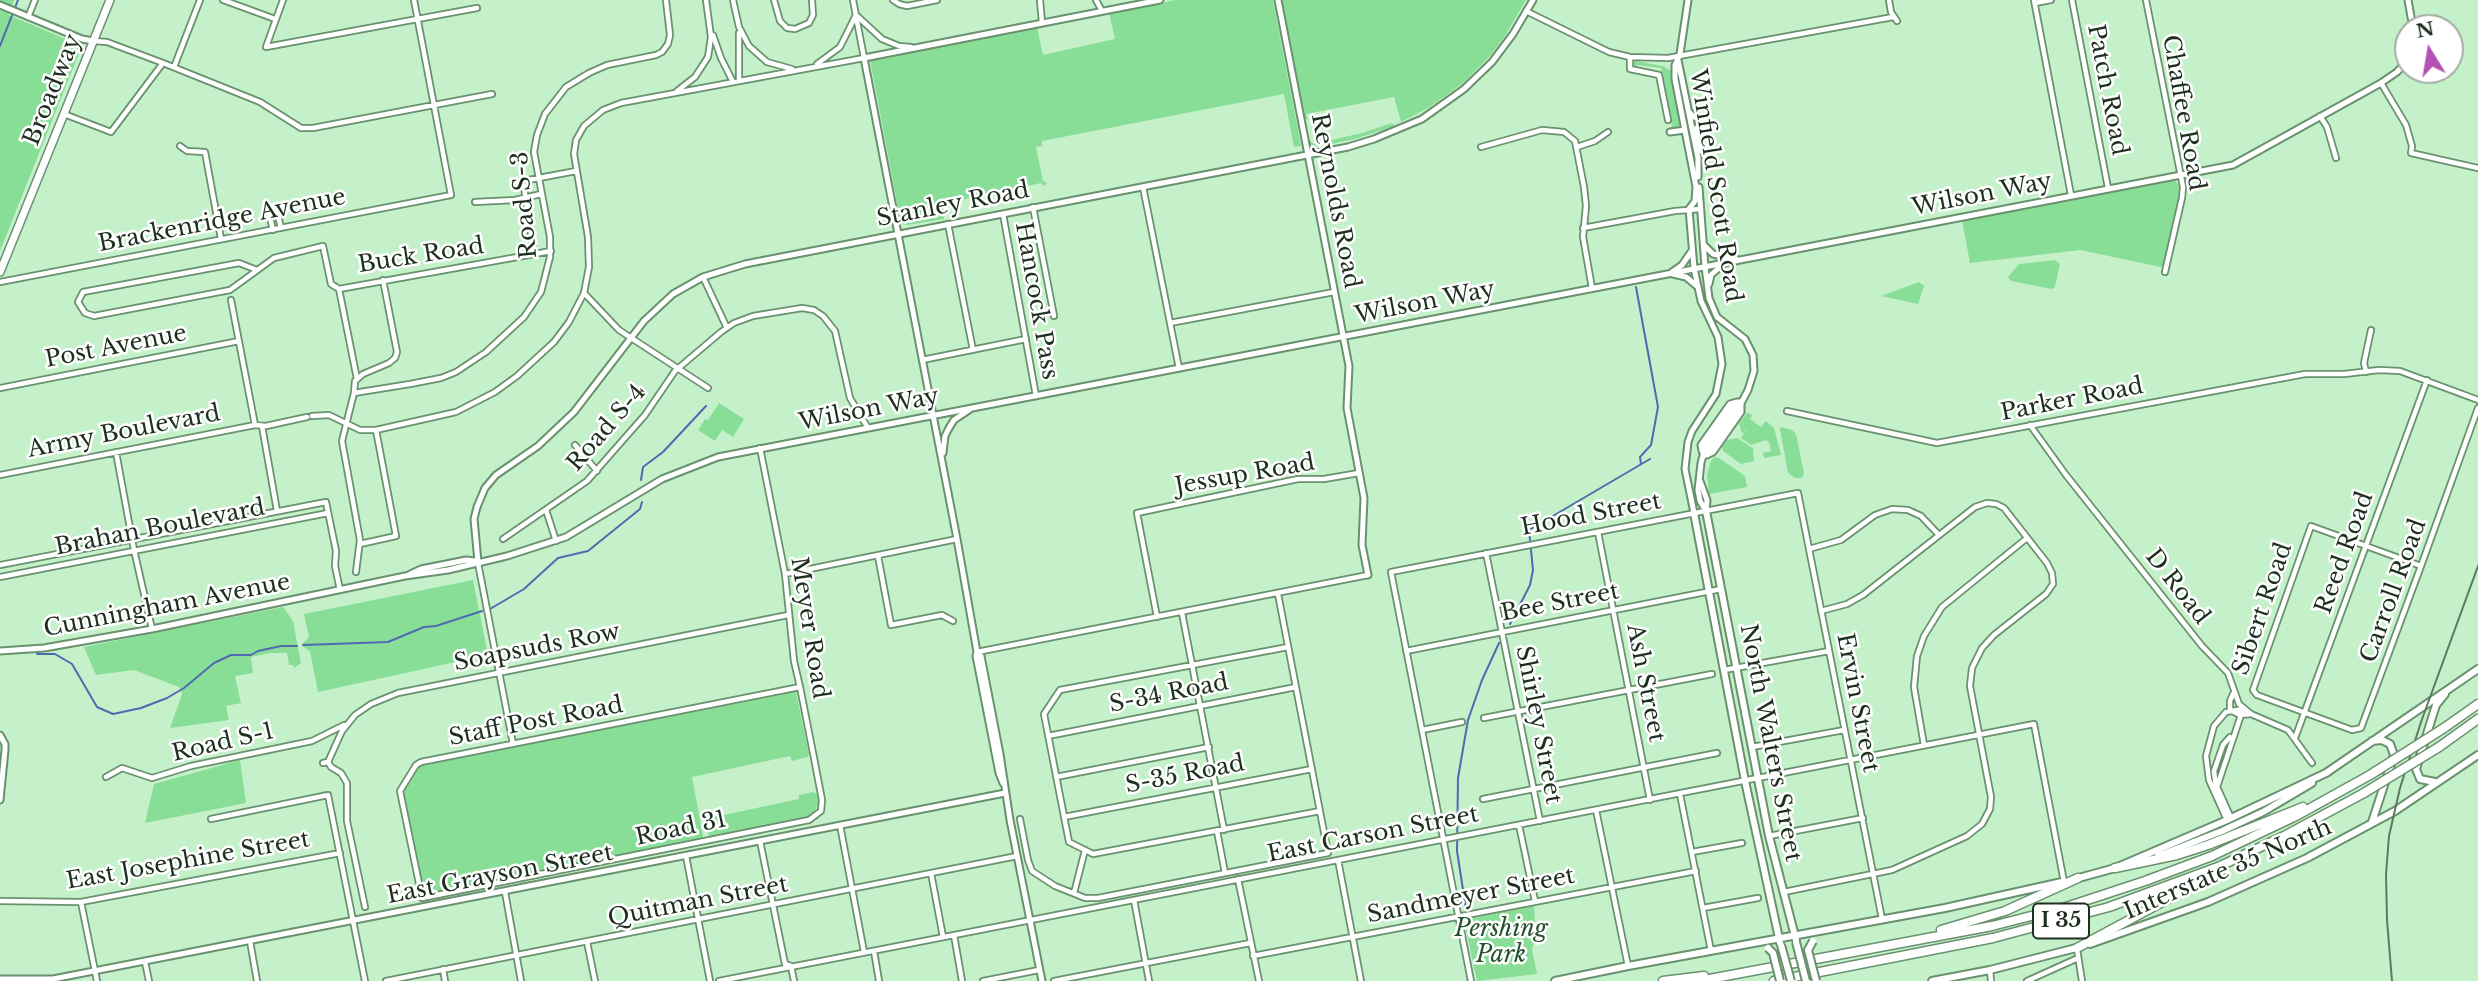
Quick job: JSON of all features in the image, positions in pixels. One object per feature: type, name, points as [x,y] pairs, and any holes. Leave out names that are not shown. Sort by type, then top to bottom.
[{"type":"highway","name":"I 35","points":[[1699,981],[1992,926],[2066,907],[2145,881],[2241,843],[2357,783],[2478,704]]},
{"type":"highway","name":"I 35","points":[[1774,981],[1993,938],[2086,914],[2218,867],[2333,811],[2439,747],[2478,719]]},
{"type":"highway","points":[[2116,868],[2177,855],[2208,845],[2357,783]]},
{"type":"highway","points":[[2077,948],[2199,882],[2297,835],[2333,811]]},
{"type":"highway","points":[[1877,947],[1984,919],[2078,878]]},
{"type":"highway","points":[[1663,981],[1773,968]]},
{"type":"main road","name":"Broadway","points":[[0,272],[110,0]]},
{"type":"main road","name":"North Walters Street","points":[[1706,511],[1769,836],[1806,981]]},
{"type":"main road","name":"North Walters Street","points":[[1694,513],[1745,781],[1791,981]]},
{"type":"main road","name":"Interstate 35 North","points":[[2116,868],[2177,849],[2222,831],[2295,793],[2478,669]]},
{"type":"main road","points":[[2438,782],[2420,779],[2416,769],[2436,705],[2448,690]]},
{"type":"main road","points":[[2368,826],[2375,818],[2394,755],[2389,744],[2382,740],[2371,741]]},
{"type":"main road","name":"Interstate 35 North","points":[[1931,981],[1990,970],[2077,948],[2208,902],[2299,863],[2368,826],[2478,755]]},
{"type":"main road","points":[[1555,981],[1628,965],[1795,939],[2064,882],[2116,868],[2328,772]]},
{"type":"main road","points":[[1816,981],[1808,950],[1813,942],[1831,930]]},
{"type":"main road","points":[[1739,947],[1768,948],[1773,953],[1780,981]]},
{"type":"street","points":[[28,17],[35,0]]},
{"type":"street","points":[[174,67],[200,0]]},
{"type":"street","points":[[223,0],[275,19]]},
{"type":"street","points":[[283,0],[265,47],[477,8]]},
{"type":"street","points":[[414,0],[434,105]]},
{"type":"street","name":"Road S-3","points":[[354,393],[441,378],[456,372],[479,357],[524,317],[535,303],[544,281],[551,250],[535,145],[540,124],[550,105],[566,87],[589,73],[607,65],[662,52],[670,35],[666,0]]},
{"type":"street","points":[[706,0],[715,45],[736,81]]},
{"type":"street","points":[[733,0],[739,27],[748,46],[778,66],[800,69]]},
{"type":"street","points":[[774,0],[779,21],[795,29],[809,23],[813,15],[812,0]]},
{"type":"street","points":[[853,0],[957,539],[978,652],[976,656],[980,678],[1042,981]]},
{"type":"street","points":[[893,0],[907,6],[937,0]]},
{"type":"street","points":[[1041,0],[1042,23]]},
{"type":"street","points":[[1096,0],[1102,11]]},
{"type":"street","points":[[346,422],[360,430],[376,430],[449,414],[477,403],[495,392],[549,347],[569,322],[584,293],[589,267],[588,237],[574,154],[576,140],[594,116],[615,105],[1160,0]]},
{"type":"street","name":"Reynolds Road","points":[[1278,0],[1349,366],[1347,408],[1365,507],[1362,545],[1368,575]]},
{"type":"street","name":"Stanley Road","points":[[478,562],[474,519],[485,488],[496,475],[538,446],[574,412],[631,337],[661,304],[703,276],[736,265],[1348,147],[1382,136],[1422,119],[1464,89],[1492,62],[1533,0]]},
{"type":"street","name":"Winfield Scott Road","points":[[1688,0],[1675,79],[1696,187],[1695,201],[1689,209],[1698,287],[1701,301],[1717,337],[1722,364],[1716,394],[1688,442],[1685,469],[1694,513]]},
{"type":"street","points":[[1526,11],[1600,49],[1630,57],[1668,58],[1895,19],[1889,0]]},
{"type":"street","points":[[2051,0],[2034,2],[2071,195]]},
{"type":"street","name":"Patch Road","points":[[2072,0],[2108,188]]},
{"type":"street","name":"Chaffee Road","points":[[2146,0],[2180,175],[2182,198],[2165,272]]},
{"type":"street","points":[[2,6],[82,39],[107,42],[174,67],[266,105],[285,119],[306,128],[492,94]]},
{"type":"street","points":[[856,15],[874,34],[887,42],[918,47]]},
{"type":"street","points":[[810,67],[827,59],[840,47],[856,15]]},
{"type":"street","points":[[736,81],[739,27]]},
{"type":"street","points":[[672,93],[690,82],[705,62],[711,44],[711,28]]},
{"type":"street","name":"Winfield Scott Road","points":[[1678,56],[1698,158],[1705,267],[1713,309],[1717,317],[1745,339],[1753,355],[1753,377],[1741,401],[1705,447],[1698,490],[1700,502],[1706,511]]},
{"type":"street","points":[[1630,57],[1630,69],[1659,75],[1668,120]]},
{"type":"street","points":[[64,114],[111,132],[163,63]]},
{"type":"street","name":"Wilson Way","points":[[340,590],[405,576],[440,572],[556,541],[595,521],[662,479],[718,457],[2237,163],[2394,74]]},
{"type":"street","points":[[2381,83],[2406,125],[2412,146],[2411,153],[2478,167]]},
{"type":"street","name":"Brackenridge Avenue","points":[[0,282],[451,195],[434,105]]},
{"type":"street","points":[[1689,111],[1694,117],[1707,119],[1696,129],[1700,150],[1698,158]]},
{"type":"street","points":[[2320,116],[2327,127],[2336,158]]},
{"type":"street","points":[[1481,147],[1552,130],[1570,135],[1577,147],[1584,187],[1586,206],[1583,228],[1592,288]]},
{"type":"street","points":[[1670,132],[1685,130]]},
{"type":"street","points":[[1577,147],[1595,141],[1608,132]]},
{"type":"street","points":[[180,146],[187,151],[205,152],[222,239]]},
{"type":"street","points":[[534,254],[523,181],[576,171]]},
{"type":"street","points":[[1143,185],[1179,368]]},
{"type":"street","points":[[475,202],[541,194]]},
{"type":"street","points":[[1033,207],[1054,316]]},
{"type":"street","points":[[1583,228],[1701,209]]},
{"type":"street","points":[[273,230],[269,214],[273,210],[277,211],[281,228]]},
{"type":"street","name":"Hancock Pass","points":[[1002,213],[1036,396]]},
{"type":"street","points":[[948,223],[973,350]]},
{"type":"street","points":[[1703,244],[1713,254],[1739,260]]},
{"type":"street","points":[[257,270],[239,263],[83,292],[78,302],[85,313],[94,316],[230,290],[284,254],[323,246],[331,284],[339,289],[357,379],[342,446],[360,544],[356,572]]},
{"type":"street","points":[[1670,273],[1682,265],[1693,249]]},
{"type":"street","name":"Buck Road","points":[[339,289],[551,250]]},
{"type":"street","points":[[1708,287],[1715,270],[1726,262]]},
{"type":"street","points":[[1670,273],[1686,278],[1698,287]]},
{"type":"street","points":[[703,276],[727,328]]},
{"type":"street","points":[[357,379],[389,363],[397,352],[383,280]]},
{"type":"street","points":[[1170,323],[1334,292]]},
{"type":"street","points":[[584,293],[616,327],[708,388]]},
{"type":"street","points":[[231,300],[277,511]]},
{"type":"street","name":"Road S-4","points":[[503,540],[572,493],[597,471],[645,415],[678,368],[727,328],[743,320],[791,308],[809,309],[823,316],[835,331],[850,398],[868,428]]},
{"type":"street","points":[[2365,372],[2364,363],[2371,330]]},
{"type":"street","points":[[922,360],[1026,339]]},
{"type":"street","name":"Post Avenue","points":[[0,388],[239,341]]},
{"type":"street","name":"Parker Road","points":[[1787,411],[1937,443],[2293,375],[2400,371],[2478,400]]},
{"type":"street","name":"Reed Road","points":[[2295,738],[2427,380]]},
{"type":"street","points":[[944,474],[945,436],[954,421],[973,408]]},
{"type":"street","name":"Carroll Road","points":[[2305,713],[2352,730],[2361,728],[2478,408]]},
{"type":"street","name":"Army Boulevard","points":[[0,475],[309,417],[330,415],[346,422]]},
{"type":"street","name":"D Road","points":[[2030,425],[2202,646],[2228,673],[2242,709]]},
{"type":"street","points":[[360,544],[396,536],[376,430]]},
{"type":"street","points":[[575,445],[597,471]]},
{"type":"street","name":"Meyer Road","points":[[760,448],[785,574],[788,615],[822,800],[820,812]]},
{"type":"street","points":[[116,452],[152,629]]},
{"type":"street","name":"Jessup Road","points":[[1157,617],[1138,513],[1298,479],[1337,478],[1359,473]]},
{"type":"street","name":"Hood Street","points":[[1406,651],[1391,572],[1798,493]]},
{"type":"street","name":"Ervin Street","points":[[1798,493],[1882,920]]},
{"type":"street","name":"Brahan Boulevard","points":[[0,565],[326,502],[328,513],[0,578]]},
{"type":"street","points":[[1784,892],[1902,866],[1976,830],[1987,817],[1991,797],[1970,679],[1972,668],[1978,654],[1994,635],[2046,594],[2053,584],[2051,569],[2004,508],[1987,503],[1975,507],[1856,600],[1821,611]]},
{"type":"street","points":[[1809,549],[1840,540],[1875,515],[1892,509],[1908,510],[1921,516],[1939,535]]},
{"type":"street","points":[[546,510],[556,541]]},
{"type":"street","points":[[328,513],[340,590]]},
{"type":"street","name":"Sibert Road","points":[[2305,713],[2257,695],[2253,690],[2311,526],[2367,546]]},
{"type":"street","name":"Ash Street","points":[[1598,532],[1650,800]]},
{"type":"street","points":[[1924,745],[1914,679],[1917,656],[1924,636],[1942,607],[2027,538]]},
{"type":"street","points":[[785,574],[957,539]]},
{"type":"street","points":[[2367,546],[2421,566]]},
{"type":"street","name":"Shirley Street","points":[[1486,553],[1539,821]]},
{"type":"street","points":[[877,556],[891,625],[942,615],[953,621]]},
{"type":"street","points":[[478,562],[513,744]]},
{"type":"street","points":[[978,652],[1368,575]]},
{"type":"street","name":"Bee Street","points":[[1406,651],[1721,589]]},
{"type":"street","name":"Cunningham Avenue","points":[[0,651],[44,648],[152,629],[340,590]]},
{"type":"street","points":[[1020,819],[1032,871],[1055,886],[1085,898],[1098,898],[1328,853],[1278,594]]},
{"type":"street","points":[[1182,612],[1224,830]]},
{"type":"street","name":"Soapsuds Row","points":[[365,907],[347,821],[347,783],[341,773],[326,762],[348,723],[371,704],[398,694],[788,615]]},
{"type":"street","points":[[1288,646],[1060,690],[1044,714],[1048,736],[1069,842],[1095,854],[1320,811]]},
{"type":"street","points":[[1406,651],[1471,981]]},
{"type":"street","points":[[1724,670],[1829,651]]},
{"type":"street","points":[[1484,718],[1712,674]]},
{"type":"street","name":"Staff Post Road","points":[[422,898],[400,791],[416,765],[421,762],[800,687]]},
{"type":"street","name":"S-34 Road","points":[[1048,736],[1296,687]]},
{"type":"street","points":[[2230,710],[2234,693]]},
{"type":"street","points":[[2229,819],[2214,771],[2223,745],[2233,735],[2242,709]]},
{"type":"street","points":[[2229,819],[2209,780],[2206,756],[2214,726],[2230,710],[2242,709],[2277,724],[2295,738],[2312,763]]},
{"type":"street","points":[[2230,710],[2240,715],[2251,714]]},
{"type":"street","points":[[1422,730],[1462,722]]},
{"type":"street","name":"Road S-1","points":[[106,777],[122,768],[152,778],[191,766],[312,741],[348,723]]},
{"type":"street","name":"East Carson Street","points":[[719,981],[2034,724],[2064,882]]},
{"type":"street","points":[[1752,747],[1844,730]]},
{"type":"street","points":[[0,735],[3,744],[0,800]]},
{"type":"street","points":[[1056,776],[1209,747]]},
{"type":"street","points":[[1483,799],[1717,753]]},
{"type":"street","name":"S-35 Road","points":[[1064,817],[1312,769]]},
{"type":"street","name":"East Grayson Street","points":[[0,979],[53,979],[145,962],[1005,793]]},
{"type":"street","points":[[1680,794],[1712,952]]},
{"type":"street","points":[[211,818],[328,795],[365,981]]},
{"type":"street","points":[[1596,810],[1628,965]]},
{"type":"street","name":"Road 31","points":[[422,898],[809,820],[820,812]]},
{"type":"street","points":[[1769,836],[1863,818]]},
{"type":"street","points":[[840,825],[864,952]]},
{"type":"street","points":[[1519,825],[1535,901]]},
{"type":"street","points":[[1217,831],[1225,873]]},
{"type":"street","points":[[760,841],[785,964],[791,967],[794,981]]},
{"type":"street","points":[[1692,852],[1742,843]]},
{"type":"street","points":[[1074,893],[1085,850]]},
{"type":"street","name":"East Josephine Street","points":[[0,901],[81,902],[340,853]]},
{"type":"street","points":[[686,856],[710,981]]},
{"type":"street","name":"Quitman Street","points":[[386,981],[1017,856]]},
{"type":"street","points":[[1338,860],[1361,981]]},
{"type":"street","name":"Sandmeyer Street","points":[[1253,956],[1696,871]]},
{"type":"street","points":[[931,873],[943,937]]},
{"type":"street","points":[[1238,880],[1257,981]]},
{"type":"street","points":[[505,892],[521,981]]},
{"type":"street","points":[[1703,908],[1758,898]]},
{"type":"street","points":[[1134,900],[1149,981]]},
{"type":"street","points":[[81,902],[97,981]]},
{"type":"street","points":[[954,935],[962,981]]},
{"type":"street","points":[[250,941],[257,981]]},
{"type":"street","points":[[587,942],[595,981]]},
{"type":"street","points":[[1054,981],[1250,943]]},
{"type":"street","points":[[2077,948],[2082,981]]},
{"type":"street","points":[[874,950],[879,981]]},
{"type":"street","points":[[2027,981],[2078,958]]},
{"type":"street","points":[[145,962],[149,981]]},
{"type":"street","points":[[443,969],[445,981]]},
{"type":"street","points":[[983,981],[1040,970]]},
{"type":"street","points":[[1990,970],[1991,981]]},
{"type":"green space","points":[[0,0],[14,0],[9,15],[82,46],[0,251]]},
{"type":"green space","points":[[1176,0],[1273,0],[1301,146],[1294,147],[1284,94],[1042,141],[1042,146],[1036,147],[1043,181],[1047,183],[1044,186],[1041,183],[942,204],[944,219],[901,224],[870,60],[1037,27],[1043,55],[1115,39],[1109,13]]},
{"type":"green space","points":[[1282,0],[1526,0],[1490,56],[1462,84],[1428,108],[1401,122],[1394,97],[1306,114],[1308,119],[1305,119]]},
{"type":"green space","points":[[1635,61],[1663,66],[1671,71],[1682,126],[1680,128],[1672,127],[1661,68],[1637,65],[1636,69],[1632,67]]},
{"type":"green space","points":[[1392,123],[1392,127],[1355,139],[1316,147],[1309,144],[1309,140],[1314,144]]},
{"type":"green space","points":[[2174,180],[2178,184],[2180,194],[2161,267],[2080,250],[1970,263],[1962,220]]},
{"type":"green space","points":[[2055,260],[2060,264],[2055,287],[2052,289],[2011,281],[2008,277],[2019,264]]},
{"type":"green space","points":[[1919,282],[1924,286],[1918,304],[1881,296]]},
{"type":"green space","points":[[719,403],[744,419],[733,437],[722,430],[715,441],[698,430]]},
{"type":"green space","points":[[1747,413],[1753,415],[1750,419],[1761,427],[1766,421],[1774,428],[1781,455],[1764,458],[1763,453],[1771,451],[1769,442],[1766,440],[1751,445],[1741,438],[1747,429],[1742,434],[1739,423]]},
{"type":"green space","points":[[1781,427],[1796,434],[1804,473],[1802,478],[1795,478],[1788,473]]},
{"type":"green space","points":[[1737,438],[1753,448],[1754,461],[1741,464],[1723,451],[1722,447],[1727,440]]},
{"type":"green space","points":[[1714,457],[1745,476],[1747,487],[1709,494],[1707,474]]},
{"type":"green space","points":[[473,580],[488,655],[318,692],[310,651],[303,647],[309,637],[304,614]]},
{"type":"green space","points":[[283,607],[293,621],[301,663],[294,668],[289,665],[287,653],[251,657],[253,673],[235,676],[241,703],[226,706],[229,720],[170,728],[182,694],[179,687],[134,670],[96,675],[84,647]]},
{"type":"green space","points":[[796,692],[808,757],[792,761],[790,756],[692,777],[702,839],[431,894],[423,892],[403,788],[419,765]]},
{"type":"green space","points":[[240,760],[246,803],[145,823],[154,784]]},
{"type":"green space","points":[[813,792],[817,794],[818,804],[808,817],[711,837],[708,834],[705,819],[799,799],[799,795]]},
{"type":"green space","name":"Pershing Park","points":[[1534,906],[1536,937],[1532,949],[1537,974],[1477,981],[1464,920]]},
{"type":"waterway","points":[[0,46],[18,0]]},
{"type":"waterway","points":[[1636,287],[1658,407],[1651,445],[1640,457],[1641,464]]},
{"type":"waterway","points":[[641,480],[643,467],[663,452],[706,406]]},
{"type":"waterway","points":[[1510,624],[1530,585],[1533,570],[1529,530],[1650,459]]},
{"type":"waterway","points":[[490,609],[524,589],[558,558],[588,551],[640,509],[642,502]]},
{"type":"waterway","points":[[303,645],[388,642],[424,627],[436,626],[482,611]]},
{"type":"waterway","points":[[1466,909],[1457,851],[1458,778],[1468,720],[1499,643]]},
{"type":"waterway","points":[[37,654],[55,654],[72,664],[97,707],[113,714],[141,708],[167,698],[184,688],[214,663],[231,655],[251,655],[281,646],[297,646]]},
{"type":"railway","points":[[2392,981],[2386,874],[2389,836],[2400,788],[2421,722],[2478,566]]}]
